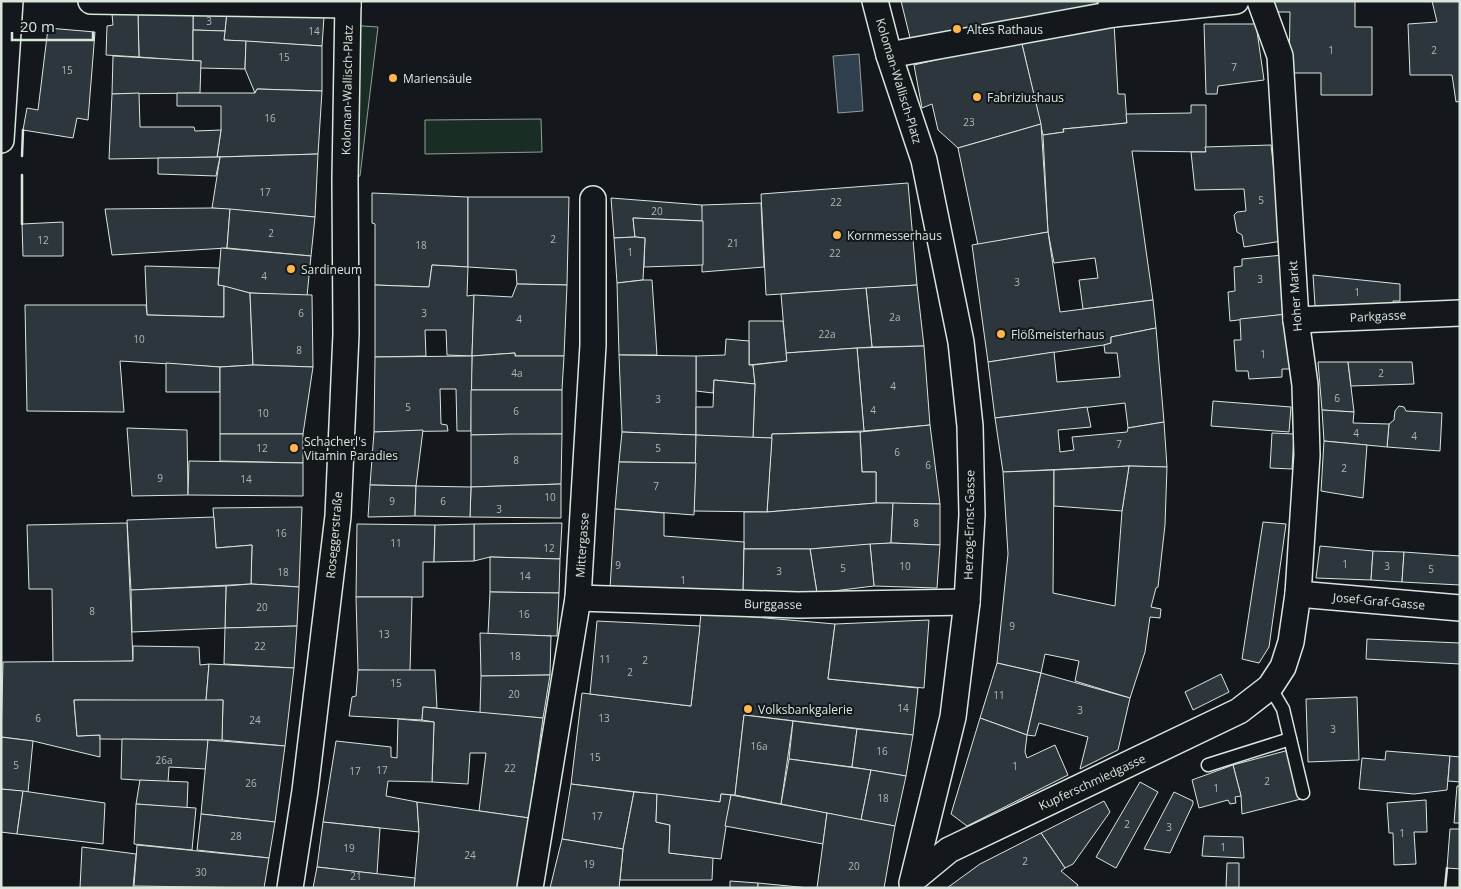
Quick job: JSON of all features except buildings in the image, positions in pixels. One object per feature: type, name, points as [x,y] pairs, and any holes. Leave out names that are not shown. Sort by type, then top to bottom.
[{"type":"street","points":[[1,140],[10,1]]},
{"type":"street","name":"Koloman-Wallisch-Platz","points":[[875,1],[889,55],[924,160]]},
{"type":"street","points":[[889,55],[1112,8],[1236,1]]},
{"type":"street","name":"Hoher Markt","points":[[1260,1],[1280,56],[1296,320],[1305,385],[1307,455],[1298,594],[1291,642],[1282,667],[1270,687]]},
{"type":"street","points":[[91,2],[344,4]]},
{"type":"street","name":"Koloman-Wallisch-Platz","points":[[344,4],[345,179]]},
{"type":"street","name":"Herzog-Ernst-Gasse","points":[[912,883],[953,717],[967,602],[972,515],[970,426],[960,342],[924,160]]},
{"type":"street","name":"Roseggerstraße","points":[[290,888],[305,791],[338,516],[346,334],[345,179]]},
{"type":"street","name":"Mittergasse","points":[[530,888],[578,598],[593,345],[593,199]]},
{"type":"street","name":"Parkgasse","points":[[1296,320],[1460,312]]},
{"type":"street","name":"Josef-Graf-Gasse","points":[[1298,594],[1460,608]]},
{"type":"street","name":"Burggasse","points":[[578,598],[798,605],[967,602]]},
{"type":"street","name":"Kupferschmiedgasse","points":[[912,883],[949,850],[1232,714],[1270,687]]},
{"type":"lane","points":[[1270,687],[1283,709],[1303,793]]},
{"type":"lane","points":[[1208,765],[1290,739]]},
{"type":"green space","points":[[348,25],[378,27],[360,176],[345,179]]},
{"type":"green space","points":[[541,119],[542,152],[425,154],[425,120]]},
{"type":"water","points":[[859,54],[863,111],[838,113],[833,56]]},
{"type":"wall","points":[[22,156],[23,130]]},
{"type":"wall","points":[[22,175],[22,224]]},
{"type":"wall","points":[[1445,888],[1447,868]]},
{"type":"place","name":"Altes Rathaus","points":[[957,29]]},
{"type":"place","name":"Mariensäule","points":[[393,78]]},
{"type":"place","name":"Fabriziushaus","points":[[977,97]]},
{"type":"place","name":"Kornmesserhaus","points":[[837,235]]},
{"type":"place","name":"Sardineum","points":[[291,269]]},
{"type":"place","name":"Flößmeisterhaus","points":[[1001,334]]},
{"type":"place","name":"Schacherl's Vitamin Paradies","points":[[294,448]]},
{"type":"place","name":"Volksbankgalerie","points":[[748,709]]}]
